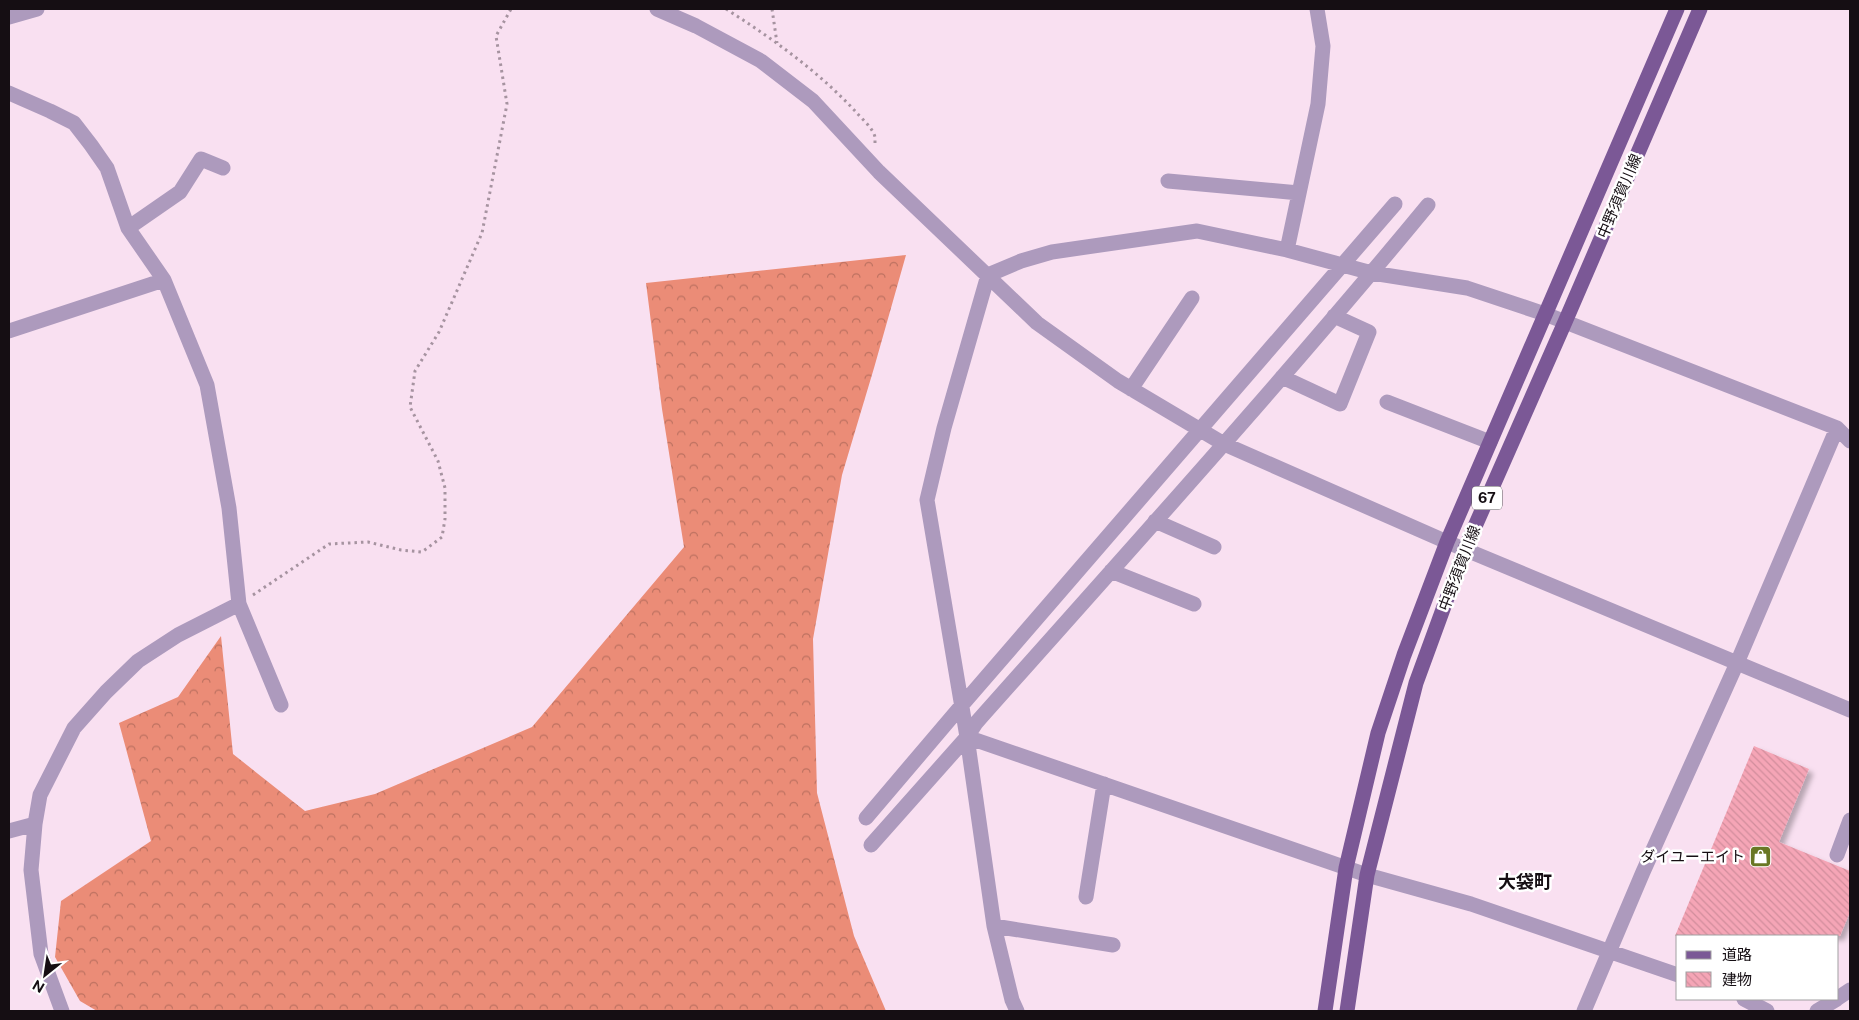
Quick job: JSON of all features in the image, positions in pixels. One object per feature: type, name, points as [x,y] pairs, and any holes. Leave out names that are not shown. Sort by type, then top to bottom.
[{"type":"main road","name":"中野須賀川線","points":[[1325,1011],[1346,868],[1378,733],[1404,655],[1447,542],[1678,9]]},
{"type":"main road","name":"中野須賀川線","points":[[1347,1011],[1368,875],[1416,683],[1465,549],[1700,9]]},
{"type":"street","points":[[9,17],[37,9]]},
{"type":"street","points":[[657,9],[696,26],[761,61],[813,101],[879,172],[1037,323],[1131,389],[1200,430],[1224,444],[1447,542],[1850,710]]},
{"type":"street","points":[[1287,250],[1319,95],[1323,46],[1317,9]]},
{"type":"street","points":[[9,92],[74,123],[107,168],[128,228],[164,280],[207,385],[229,508],[239,604],[281,705]]},
{"type":"street","points":[[128,228],[180,192],[201,159],[223,168]]},
{"type":"street","points":[[1168,181],[1299,193]]},
{"type":"street","points":[[866,818],[962,704],[1395,204]]},
{"type":"street","points":[[871,845],[1224,444],[1372,273],[1428,205]]},
{"type":"street","points":[[988,275],[1021,261],[1052,252],[1197,231],[1287,250],[1372,273],[1467,288],[1545,314],[1837,428],[1850,441]]},
{"type":"street","points":[[988,275],[944,428],[927,500],[962,704],[994,926],[1012,1000],[1017,1011]]},
{"type":"street","points":[[9,331],[164,280]]},
{"type":"street","points":[[1131,389],[1192,298]]},
{"type":"street","points":[[1282,377],[1340,404],[1369,332],[1334,316]]},
{"type":"street","points":[[1387,402],[1490,442]]},
{"type":"street","points":[[1584,1011],[1643,872],[1737,664],[1837,428]]},
{"type":"street","points":[[1155,522],[1214,547]]},
{"type":"street","points":[[1111,571],[1194,604]]},
{"type":"street","points":[[62,1011],[41,954],[31,870],[35,824],[40,795],[74,728],[138,660],[178,636],[239,604]]},
{"type":"street","points":[[967,737],[1346,868],[1471,904],[1676,974]]},
{"type":"street","points":[[1086,897],[1104,784]]},
{"type":"street","points":[[1838,854],[1850,820]]},
{"type":"street","points":[[9,831],[35,824]]},
{"type":"street","points":[[994,926],[1113,945]]},
{"type":"street","points":[[1839,997],[1850,990]]},
{"type":"street","points":[[1746,1000],[1767,1011]]},
{"type":"street","points":[[1817,1011],[1834,1000]]},
{"type":"path","points":[[239,604],[329,544],[368,542],[401,550],[422,552],[442,537],[445,488],[438,462],[410,407],[415,371],[439,332],[482,233],[507,104],[496,36],[511,9]]},
{"type":"path","points":[[726,9],[777,43],[842,96],[875,136],[874,150],[879,172]]},
{"type":"path","points":[[772,9],[777,43]]},
{"type":"green space","points":[[906,255],[842,475],[813,639],[817,793],[854,936],[886,1011],[97,1011],[80,1001],[55,957],[61,901],[151,841],[119,723],[178,697],[221,636],[233,754],[305,811],[375,794],[532,727],[684,547],[662,409],[646,283]]},
{"type":"building","name":"ダイユーエイト","points":[[1754,746],[1809,769],[1779,842],[1850,871],[1850,912],[1840,936],[1675,936]]},
{"type":"place","name":"ダイユーエイト","points":[[1761,856]]},
{"type":"district","name":"大袋町","points":[[1525,881]]}]
